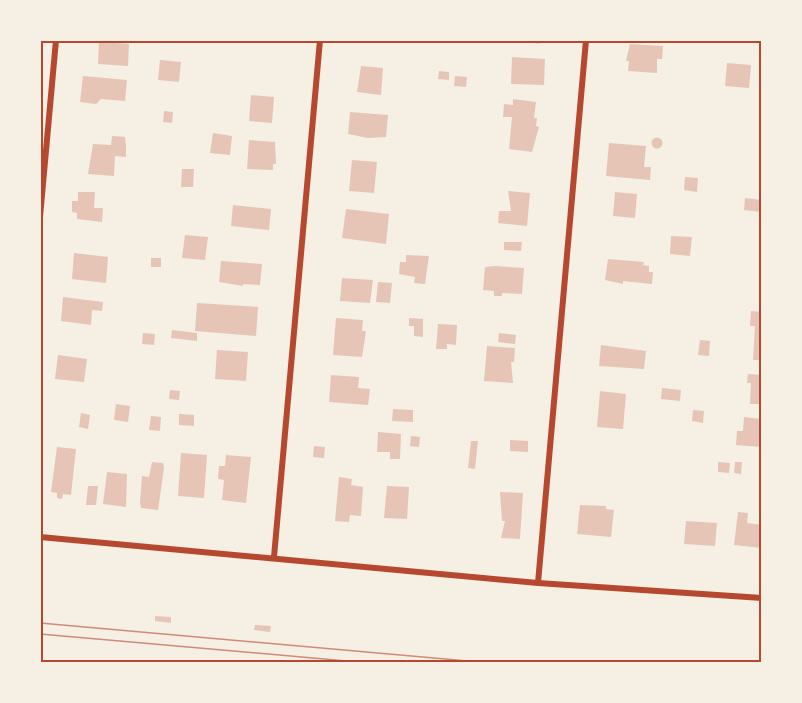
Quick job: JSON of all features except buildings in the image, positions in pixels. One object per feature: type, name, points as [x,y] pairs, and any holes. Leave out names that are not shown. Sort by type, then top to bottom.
[{"type":"street","points":[[40,217],[56,40]]},
{"type":"street","points":[[274,557],[320,40]]},
{"type":"street","points":[[538,583],[585,40]]},
{"type":"street","points":[[40,537],[538,583],[762,598]]},
{"type":"tram line","points":[[40,623],[479,662]]},
{"type":"tram line","points":[[40,634],[358,662]]}]
